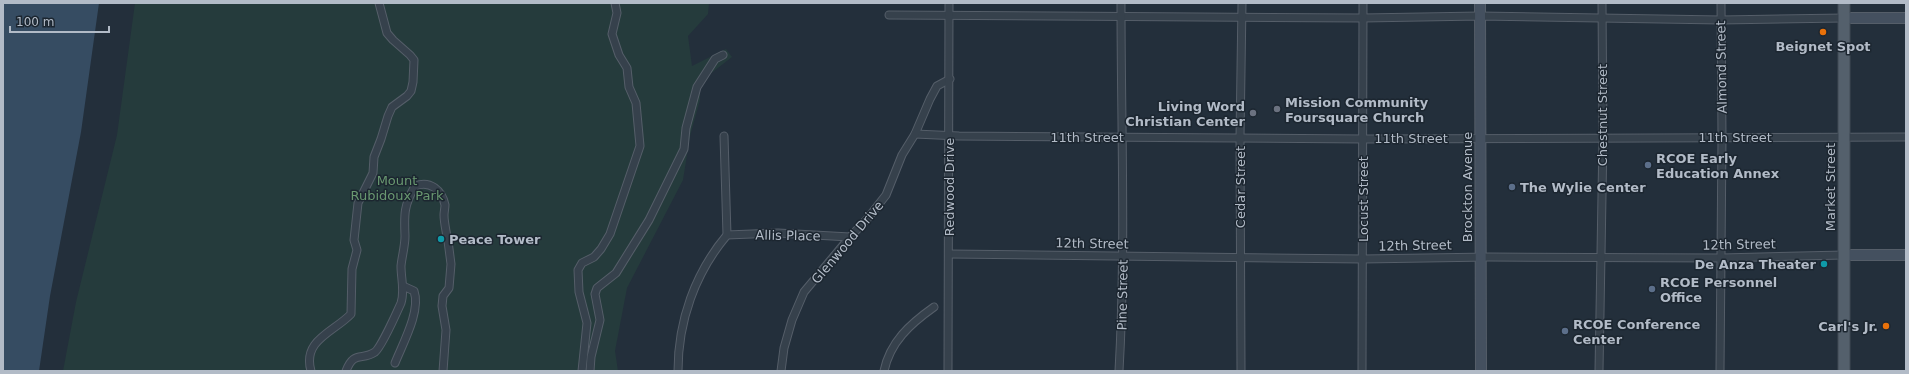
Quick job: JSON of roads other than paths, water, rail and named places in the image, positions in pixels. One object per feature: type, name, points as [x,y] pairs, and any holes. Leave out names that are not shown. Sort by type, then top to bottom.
[{"type":"main road","name":"Brockton Avenue","points":[[1480,3],[1481,371]]},
{"type":"main road","name":"Market Street","points":[[1844,3],[1844,371]]},
{"type":"main road","points":[[1844,18],[1906,18]]},
{"type":"main road","name":"12th Street","points":[[1844,255],[1906,255]]},
{"type":"street","points":[[311,371],[309,356],[313,347],[324,334],[344,322],[351,314],[352,269],[357,250],[354,240],[358,203],[373,173],[374,157],[392,107],[407,96],[411,91],[413,82],[414,60],[410,54],[387,33],[378,3]]},
{"type":"street","points":[[582,371],[587,323],[579,292],[578,270],[582,263],[594,257],[610,234],[640,146],[636,103],[629,87],[627,68],[619,55],[612,34],[617,13],[615,3]]},
{"type":"street","name":"Redwood Drive","points":[[948,371],[948,136],[950,79],[949,3]]},
{"type":"street","name":"Pine Street","points":[[1119,371],[1123,257],[1121,3]]},
{"type":"street","name":"Cedar Street","points":[[1241,371],[1240,136],[1242,3]]},
{"type":"street","name":"Locust Street","points":[[1362,371],[1364,138],[1363,3]]},
{"type":"street","name":"Chestnut Street","points":[[1599,371],[1603,137],[1602,3]]},
{"type":"street","name":"Almond Street","points":[[1720,371],[1722,258],[1721,3]]},
{"type":"street","points":[[889,15],[949,17],[1242,18],[1480,16],[1721,20],[1844,18]]},
{"type":"street","points":[[590,371],[591,357],[600,320],[595,294],[597,288],[616,273],[649,220],[684,149],[686,128],[697,87],[714,59],[723,55]]},
{"type":"street","name":"Glenwood Drive","points":[[781,371],[784,348],[792,320],[804,292],[886,195],[902,155],[915,134],[930,98],[937,86],[950,79]]},
{"type":"street","name":"11th Street","points":[[915,134],[948,136],[1240,136],[1364,138],[1906,137]]},
{"type":"street","points":[[678,371],[684,316],[698,277],[712,253],[727,235],[724,136]]},
{"type":"street","points":[[346,371],[350,362],[357,356],[374,352],[380,344],[401,303],[403,286],[401,268],[405,236],[405,207],[415,186],[423,183],[433,185],[441,195],[445,206],[444,215],[450,264],[449,288],[443,296],[442,306],[446,330],[443,371]]},
{"type":"street","name":"Allis Place","points":[[727,235],[778,233],[850,237]]},
{"type":"street","name":"12th Street","points":[[949,254],[1363,259],[1480,257],[1722,258],[1844,255]]},
{"type":"street","points":[[395,363],[416,309],[414,290],[403,286]]},
{"type":"street","points":[[884,371],[886,361],[895,342],[903,331],[934,307]]},
{"type":"water","points":[[3,3],[99,3],[81,132],[50,296],[39,371],[3,371]]},
{"type":"place","name":"Beignet Spot","points":[[1823,32]]},
{"type":"place","name":"Mission Community Foursquare Church","points":[[1277,109]]},
{"type":"place","name":"Living Word Christian Center","points":[[1253,113]]},
{"type":"place","name":"RCOE Early Education Annex","points":[[1648,165]]},
{"type":"place","name":"The Wylie Center","points":[[1512,187]]},
{"type":"place","name":"Peace Tower","points":[[441,239]]},
{"type":"place","name":"De Anza Theater","points":[[1824,264]]},
{"type":"place","name":"RCOE Personnel Office","points":[[1652,289]]},
{"type":"place","name":"Carl's Jr.","points":[[1886,326]]},
{"type":"place","name":"RCOE Conference Center","points":[[1565,331]]},
{"type":"park label","name":"Mount Rubidoux Park","points":[[397,188]]}]
